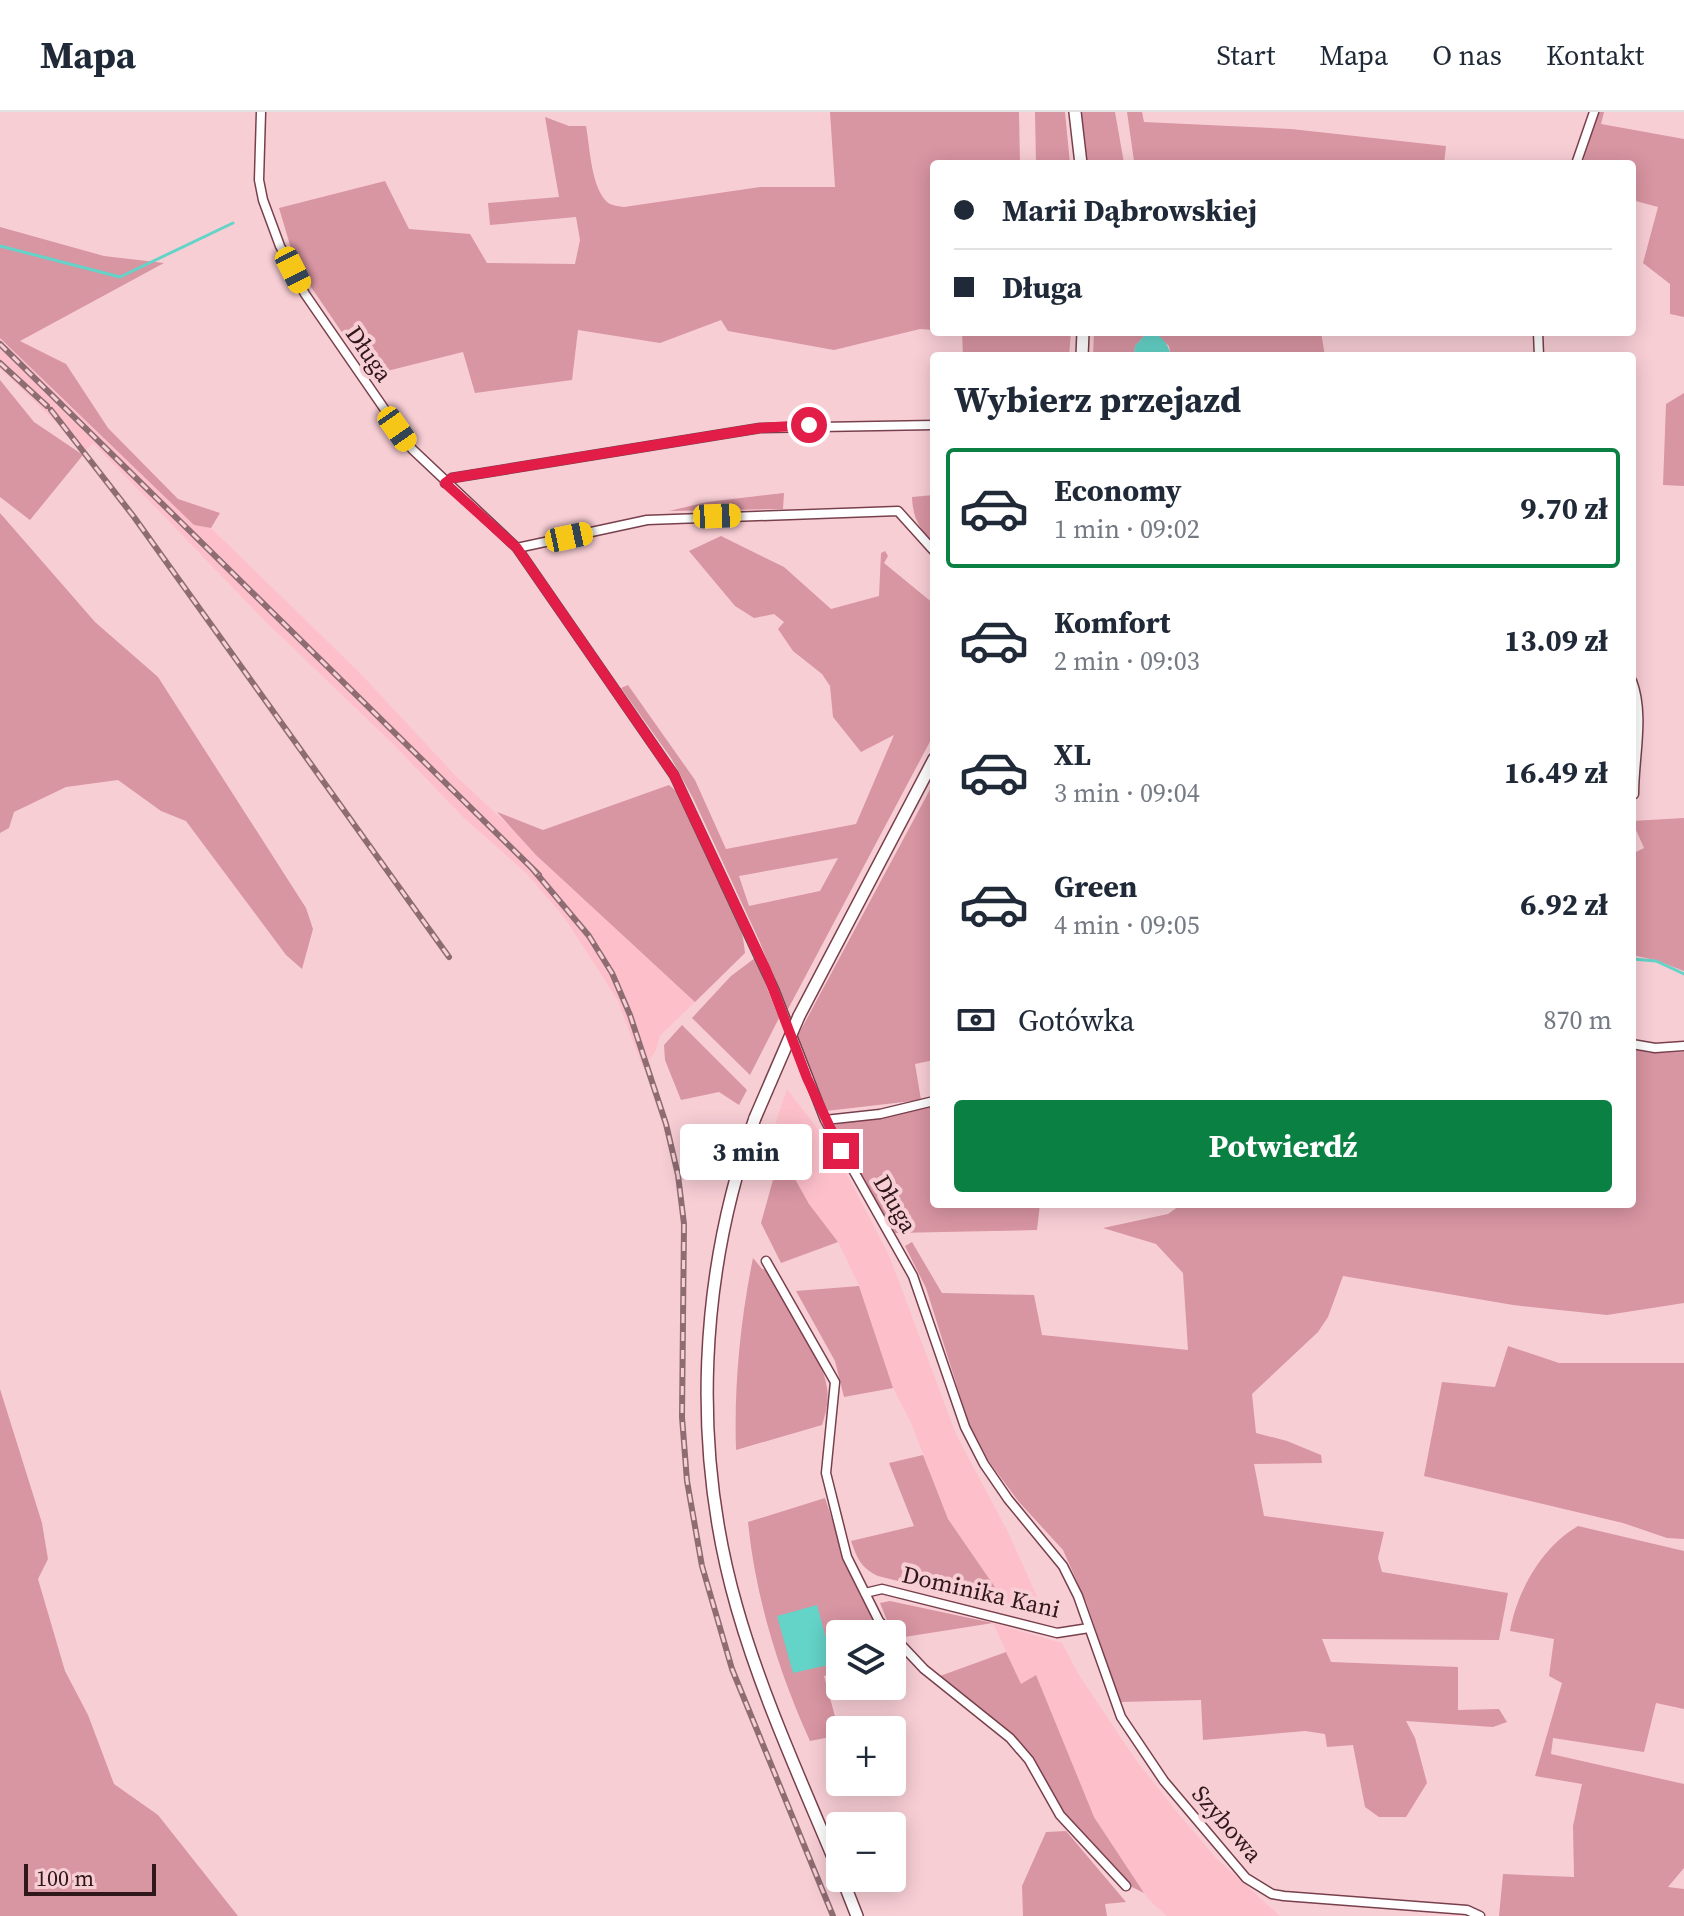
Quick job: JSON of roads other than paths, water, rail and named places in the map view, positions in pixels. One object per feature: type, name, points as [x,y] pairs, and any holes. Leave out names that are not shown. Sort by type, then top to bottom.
[{"type":"main road","points":[[1075,112],[1081,160]]},
{"type":"main road","points":[[826,1840],[770,1704],[737,1609],[722,1548],[713,1488],[707,1391],[713,1296],[726,1215],[755,1118],[799,1016],[930,767]]},
{"type":"main road","points":[[847,1892],[857,1916]]},
{"type":"street","name":"Długa","points":[[261,112],[259,180],[263,200],[280,246],[305,294],[412,449],[517,548],[674,775],[774,989],[825,1120],[913,1276],[965,1427],[984,1464],[1008,1499],[1063,1566],[1089,1628]]},
{"type":"street","points":[[1577,160],[1594,112]]},
{"type":"street","points":[[445,483],[452,478],[760,428],[930,425]]},
{"type":"street","points":[[517,548],[647,520],[898,511],[930,547]]},
{"type":"street","points":[[1636,694],[1640,706],[1636,739]]},
{"type":"street","points":[[1636,1045],[1655,1048],[1684,1046]]},
{"type":"street","points":[[825,1120],[880,1114],[930,1104]]},
{"type":"street","name":"Dominika Kani","points":[[766,1261],[835,1382],[826,1473],[847,1557],[878,1620]]},
{"type":"street","name":"Dominika Kani","points":[[865,1593],[882,1589],[1016,1620],[1057,1633],[1089,1628]]},
{"type":"street","name":"Szybowa","points":[[1089,1628],[1121,1717],[1164,1781],[1246,1878],[1272,1894],[1284,1896],[1467,1910],[1480,1916]]},
{"type":"street","name":"Dominika Kani","points":[[906,1649],[924,1669],[1010,1738],[1029,1760],[1060,1815],[1126,1886]]},
{"type":"water","points":[[1144,336],[1158,336],[1170,352],[1134,352],[1135,346]]},
{"type":"water","points":[[817,1605],[826,1638],[826,1666],[793,1673],[777,1616]]},
{"type":"waterway","points":[[0,246],[120,277],[233,223]]},
{"type":"waterway","points":[[1636,959],[1656,961],[1684,974]]},
{"type":"railway","points":[[0,344],[539,875]]},
{"type":"railway","points":[[0,363],[47,406]]},
{"type":"railway","points":[[51,410],[134,517],[449,957]]},
{"type":"railway","points":[[531,867],[589,936],[612,973],[630,1015],[666,1124],[678,1175],[684,1224],[682,1417],[687,1481],[702,1566],[732,1669],[833,1916]]}]
